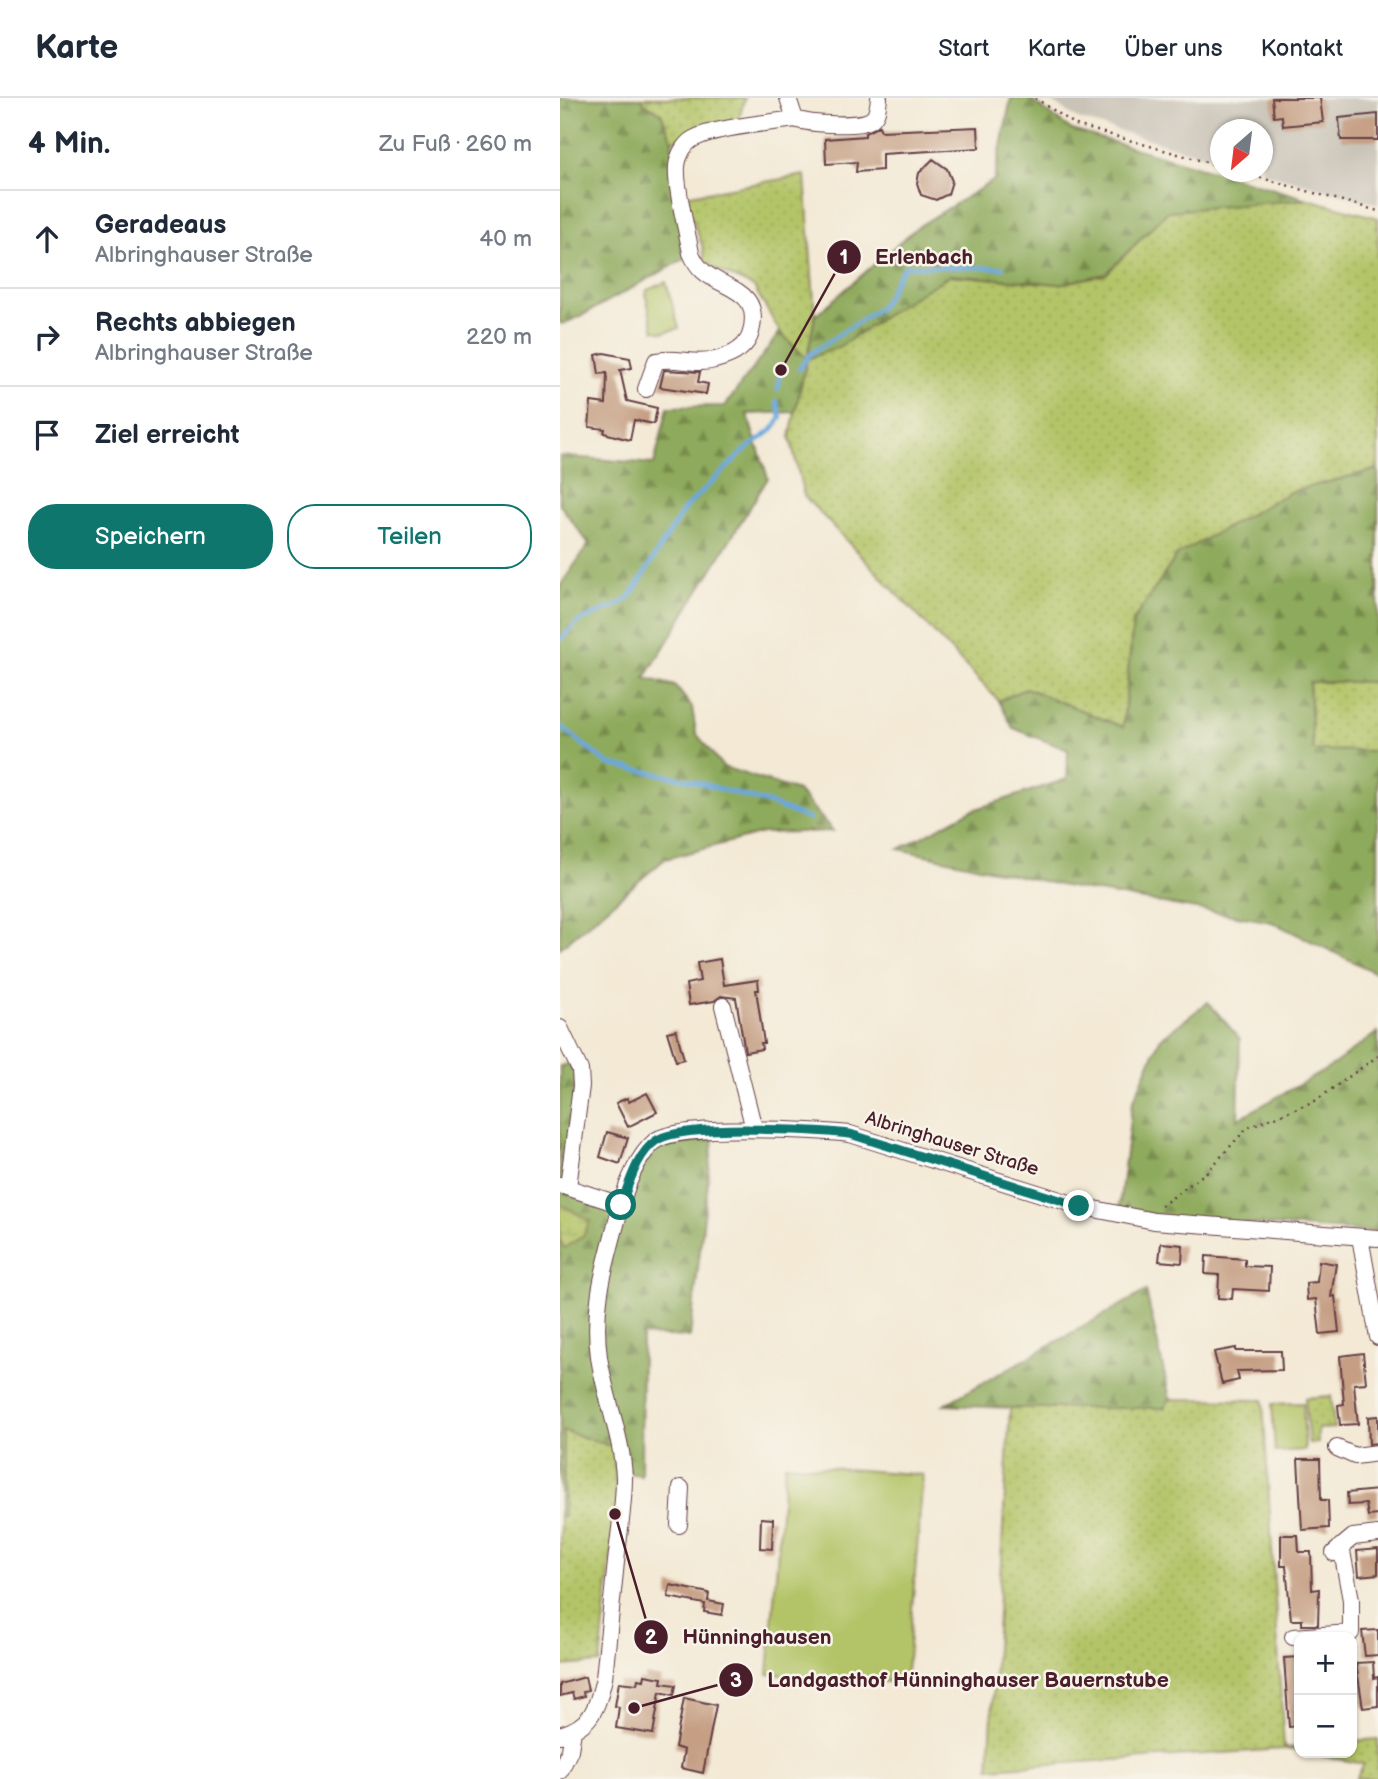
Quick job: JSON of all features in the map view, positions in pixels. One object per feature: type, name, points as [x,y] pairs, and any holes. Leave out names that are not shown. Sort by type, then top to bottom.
[{"type":"street","points":[[788,98],[796,119]]},
{"type":"street","points":[[646,390],[656,361],[667,358],[692,362],[712,361],[740,350],[748,342],[751,331],[751,308],[746,298],[704,272],[691,253],[677,180],[677,165],[686,145],[695,138],[736,127],[796,119],[807,124],[869,121],[877,113],[879,98]]},
{"type":"street","points":[[723,1006],[754,1129]]},
{"type":"street","points":[[560,1028],[580,1070],[582,1086],[564,1186],[621,1205]]},
{"type":"street","name":"Albringhauser Straße","points":[[567,1733],[590,1717],[598,1704],[604,1678],[622,1516],[624,1476],[599,1358],[596,1323],[599,1289],[621,1205],[636,1168],[656,1140],[688,1133],[754,1129],[818,1130],[850,1134],[1079,1206],[1154,1221],[1378,1238]]},
{"type":"street","points":[[1360,1237],[1378,1337]]},
{"type":"street","points":[[1337,1448],[1354,1455],[1378,1453]]},
{"type":"street","points":[[679,1525],[681,1488]]},
{"type":"street","points":[[1293,1637],[1351,1633],[1351,1600],[1337,1550],[1353,1537],[1378,1534]]},
{"type":"street","points":[[560,1771],[570,1750],[567,1733]]},
{"type":"path","points":[[1035,98],[1076,125],[1210,163]]},
{"type":"path","points":[[1273,181],[1378,211]]},
{"type":"path","points":[[1154,1221],[1155,1211],[1208,1171],[1247,1128],[1315,1101],[1378,1056]]},
{"type":"shaded area","points":[[1046,98],[1378,98],[1378,204],[1273,175],[1273,119],[1210,119],[1210,157],[1078,119]]},
{"type":"green space","points":[[560,98],[642,98],[644,103],[661,113],[672,141],[677,199],[688,257],[563,324],[560,323]]},
{"type":"green space","points":[[642,98],[745,98],[738,122],[672,141],[661,113],[644,103]]},
{"type":"green space","points":[[1011,98],[1028,98],[1072,130],[1210,170],[1210,182],[1250,182],[1308,199],[1168,211],[1106,274],[1059,284],[950,275],[839,347],[807,359],[815,316],[916,228],[994,180]]},
{"type":"green space","points":[[805,175],[815,316],[807,359],[950,275],[1059,284],[1106,274],[1168,211],[1308,199],[1378,218],[1378,469],[1290,492],[1133,621],[1123,728],[1026,688],[999,701],[804,496],[790,437],[806,359],[780,332],[754,287],[705,264],[703,248],[684,196]]},
{"type":"green space","points":[[666,282],[679,328],[664,332],[654,330],[646,297],[647,290]]},
{"type":"green space","points":[[780,332],[807,359],[795,412],[747,414],[768,478],[645,678],[675,686],[692,707],[696,733],[723,767],[798,791],[833,831],[763,833],[665,859],[560,948],[560,586],[589,544],[560,505],[560,456],[654,464],[668,407],[725,406]]},
{"type":"green space","points":[[1378,469],[1378,682],[1309,682],[1313,750],[1378,751],[1378,974],[1272,922],[1069,887],[899,849],[970,811],[1067,779],[1068,750],[1013,728],[999,701],[1026,688],[1123,727],[1133,621],[1177,555],[1290,492]]},
{"type":"green space","points":[[1309,682],[1378,682],[1378,751],[1313,751]]},
{"type":"green space","points":[[1208,1002],[1240,1039],[1238,1119],[1327,1069],[1378,1032],[1378,1232],[1173,1219],[1119,1208],[1132,1104],[1160,1039]]},
{"type":"green space","points":[[572,1063],[576,1071],[565,1182],[560,1181],[560,1066]]},
{"type":"green space","points":[[713,1138],[690,1337],[642,1335],[641,1475],[628,1473],[624,1450],[564,1431],[564,1516],[560,1516],[560,1190],[627,1209],[640,1174],[654,1153],[675,1142]]},
{"type":"green space","points":[[560,1204],[590,1221],[583,1236],[564,1248],[560,1239]]},
{"type":"green space","points":[[1146,1291],[1170,1399],[1164,1408],[944,1405]]},
{"type":"green space","points":[[1331,1396],[1334,1428],[1318,1429],[1318,1443],[1309,1444],[1305,1398]]},
{"type":"green space","points":[[1170,1399],[1263,1400],[1284,1748],[1294,1747],[1294,1750],[989,1768],[1010,1408],[1164,1408]]},
{"type":"green space","points":[[1303,1403],[1305,1450],[1275,1452],[1272,1404]]},
{"type":"green space","points":[[563,1430],[613,1446],[617,1498],[600,1663],[560,1666],[560,1516],[564,1515]]},
{"type":"green space","points":[[785,1464],[923,1475],[906,1683],[768,1674]]},
{"type":"green space","points":[[1378,1739],[1378,1779],[1356,1779],[1364,1764],[1332,1758],[1357,1758],[1357,1741]]},
{"type":"building","points":[[1272,98],[1320,98],[1323,122],[1283,126],[1282,116],[1274,117]]},
{"type":"building","points":[[1378,114],[1378,140],[1341,140],[1339,118]]},
{"type":"building","points":[[879,126],[881,131],[978,127],[979,148],[882,154],[882,170],[856,172],[857,162],[826,164],[825,139],[865,136],[865,133]]},
{"type":"building","points":[[933,159],[947,169],[952,181],[948,194],[936,200],[921,195],[917,183],[919,173]]},
{"type":"building","points":[[604,353],[630,358],[632,368],[620,370],[627,401],[657,408],[654,424],[634,420],[630,440],[604,433],[605,429],[589,427],[591,402],[606,404],[607,373],[599,374],[596,355]]},
{"type":"building","points":[[664,370],[700,372],[698,382],[708,384],[706,394],[660,387]]},
{"type":"building","points":[[720,959],[724,985],[758,980],[759,990],[756,990],[764,1043],[761,1043],[762,1049],[745,1052],[736,998],[721,996],[714,1001],[689,1005],[686,984],[700,981],[697,963]]},
{"type":"building","points":[[676,1030],[684,1059],[676,1061],[667,1032]]},
{"type":"building","points":[[647,1093],[657,1112],[628,1127],[616,1103],[627,1098],[629,1102]]},
{"type":"building","points":[[607,1132],[628,1138],[620,1164],[600,1157]]},
{"type":"building","points":[[1161,1243],[1183,1245],[1182,1263],[1159,1261]]},
{"type":"building","points":[[1206,1256],[1245,1259],[1245,1266],[1270,1267],[1269,1291],[1233,1289],[1232,1299],[1218,1298],[1219,1275],[1205,1274]]},
{"type":"building","points":[[1319,1261],[1336,1264],[1331,1297],[1335,1296],[1339,1332],[1320,1334],[1316,1299],[1307,1300],[1306,1283],[1317,1282]]},
{"type":"building","points":[[1236,1348],[1236,1351],[1281,1351],[1282,1370],[1237,1371],[1239,1380],[1222,1384],[1214,1352]]},
{"type":"building","points":[[1363,1353],[1366,1383],[1354,1384],[1358,1424],[1340,1425],[1338,1405],[1344,1404],[1340,1356]]},
{"type":"building","points":[[1378,1416],[1378,1443],[1369,1444],[1368,1417]]},
{"type":"building","points":[[1298,1459],[1320,1459],[1321,1500],[1328,1500],[1329,1528],[1302,1530]]},
{"type":"building","points":[[1378,1490],[1378,1515],[1368,1516],[1366,1504],[1348,1505],[1347,1493]]},
{"type":"building","points":[[761,1518],[773,1519],[772,1549],[760,1548]]},
{"type":"building","points":[[1281,1535],[1298,1535],[1299,1552],[1311,1552],[1312,1590],[1319,1589],[1318,1625],[1302,1625],[1302,1620],[1291,1620],[1286,1566],[1281,1566]]},
{"type":"building","points":[[1378,1549],[1378,1574],[1359,1576],[1357,1551]]},
{"type":"building","points":[[670,1585],[709,1593],[708,1601],[724,1604],[722,1615],[704,1612],[705,1604],[668,1597]]},
{"type":"building","points":[[1378,1630],[1378,1655],[1365,1656],[1362,1631]]},
{"type":"building","points":[[1294,1657],[1294,1726],[1289,1727],[1284,1658]]},
{"type":"building","points":[[1373,1662],[1374,1678],[1378,1677],[1378,1706],[1363,1708],[1357,1663]]},
{"type":"building","points":[[645,1675],[662,1678],[661,1683],[676,1685],[674,1695],[660,1692],[653,1734],[616,1728],[619,1707],[615,1706],[619,1682],[637,1684],[638,1679],[644,1680]]},
{"type":"building","points":[[585,1677],[588,1690],[583,1692],[584,1696],[574,1699],[572,1693],[560,1696],[560,1684]]},
{"type":"building","points":[[684,1698],[716,1705],[703,1773],[681,1768],[684,1750],[675,1747]]},
{"type":"waterway","points":[[799,369],[810,354],[879,308],[906,266],[1003,268]]},
{"type":"waterway","points":[[778,389],[781,370]]},
{"type":"waterway","points":[[560,640],[578,622],[630,597],[684,509],[745,450],[771,431],[781,418],[777,401]]},
{"type":"waterway","points":[[560,726],[608,764],[690,780],[771,804],[809,819]]},
{"type":"place","name":"Erlenbach","points":[[781,370]]},
{"type":"place","name":"Hünninghausen","points":[[615,1514]]},
{"type":"place","name":"Landgasthof Hünninghauser Bauernstube","points":[[634,1708]]},
{"type":"route","points":[[621,1205],[636,1168],[656,1140],[688,1133],[749,1129],[818,1130],[850,1134],[1079,1206]]}]
